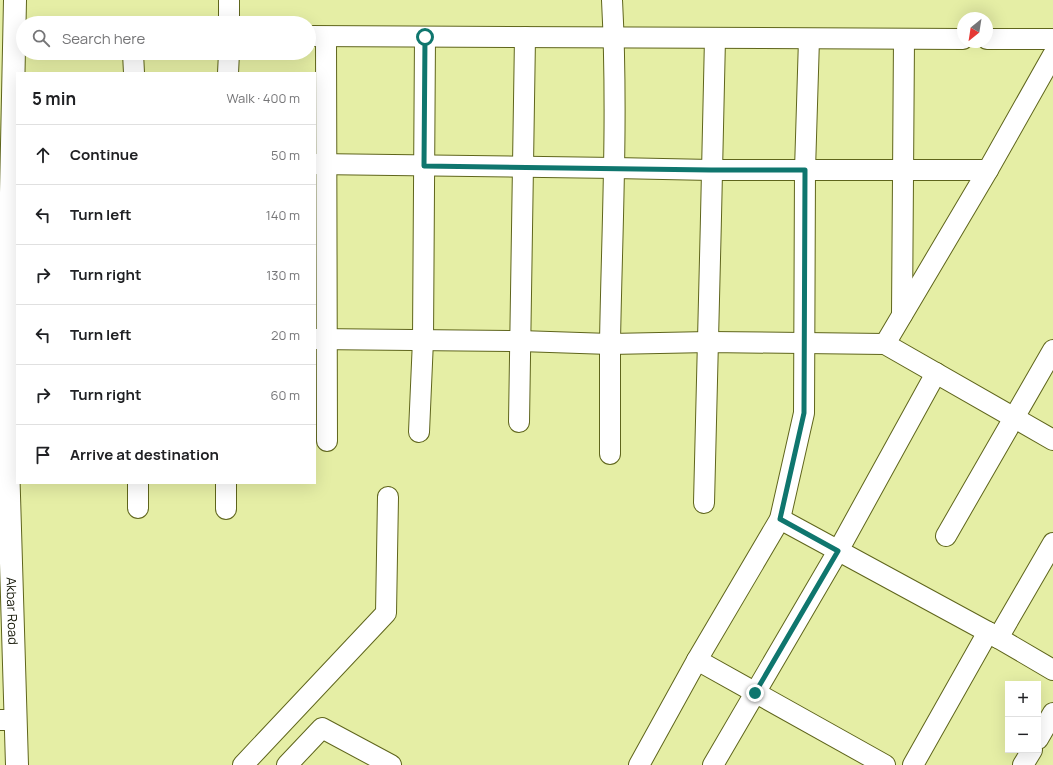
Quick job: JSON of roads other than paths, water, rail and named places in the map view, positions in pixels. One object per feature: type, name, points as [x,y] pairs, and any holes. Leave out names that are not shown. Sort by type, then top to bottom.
[{"type":"main road","name":"Akbar Road","points":[[15,0],[13,337],[4,461],[8,720],[17,765]]},
{"type":"street","points":[[229,0],[229,16]]},
{"type":"street","points":[[610,454],[610,344],[615,168],[614,38],[612,0]]},
{"type":"street","points":[[328,441],[321,339],[321,164],[318,36],[957,39]]},
{"type":"street","points":[[419,432],[423,340],[425,37]]},
{"type":"street","points":[[518,422],[525,37]]},
{"type":"street","points":[[704,503],[715,38]]},
{"type":"street","points":[[640,765],[697,660],[780,519],[804,413],[805,170],[809,39]]},
{"type":"street","points":[[902,314],[904,39]]},
{"type":"street","points":[[993,39],[1053,40]]},
{"type":"street","points":[[885,344],[988,170],[1053,55]]},
{"type":"street","points":[[133,60],[134,72]]},
{"type":"street","points":[[228,60],[228,72]]},
{"type":"street","points":[[321,164],[711,170],[988,170]]},
{"type":"street","points":[[321,339],[520,341],[610,344],[709,342],[885,344],[1053,440]]},
{"type":"street","points":[[946,536],[1053,350]]},
{"type":"street","points":[[713,765],[838,551],[936,373]]},
{"type":"street","points":[[138,484],[138,508]]},
{"type":"street","points":[[226,484],[226,509]]},
{"type":"street","points":[[243,765],[386,613],[388,497]]},
{"type":"street","points":[[780,519],[993,635],[1053,670]]},
{"type":"street","points":[[913,765],[993,635],[1053,543]]},
{"type":"street","points":[[697,660],[885,765]]},
{"type":"street","points":[[1041,734],[1053,713]]},
{"type":"street","points":[[287,765],[322,728],[381,763]]},
{"type":"street","points":[[1023,765],[1030,753]]}]
